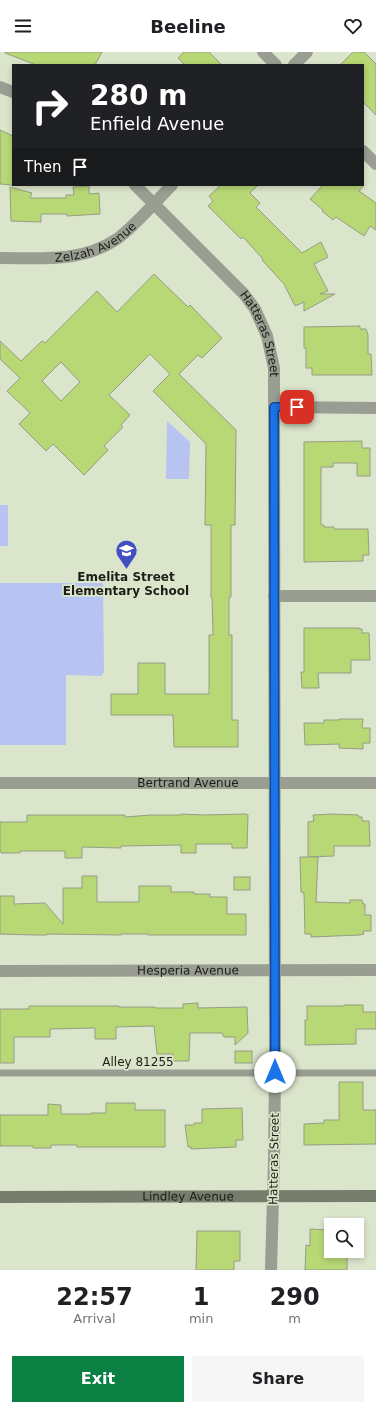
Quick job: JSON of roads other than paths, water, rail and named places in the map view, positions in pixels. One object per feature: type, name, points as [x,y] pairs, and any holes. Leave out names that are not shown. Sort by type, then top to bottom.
[{"type":"main road","name":"Lindley Avenue","points":[[0,1197],[376,1196]]},
{"type":"street","points":[[263,52],[275,64]]},
{"type":"street","points":[[295,64],[307,52]]},
{"type":"street","points":[[0,87],[12,92]]},
{"type":"street","points":[[364,152],[376,164]]},
{"type":"street","name":"Hatteras Street","points":[[136,186],[244,294],[255,309],[267,336],[274,368],[275,1072],[271,1270]]},
{"type":"street","name":"Zelzah Avenue","points":[[0,258],[64,257],[86,254],[118,238],[171,186]]},
{"type":"street","points":[[274,407],[376,408]]},
{"type":"street","points":[[274,596],[376,596]]},
{"type":"street","name":"Bertrand Avenue","points":[[0,783],[376,783]]},
{"type":"street","name":"Hesperia Avenue","points":[[0,971],[376,970]]},
{"type":"lane","name":"Alley 81255","points":[[0,1073],[376,1073]]},
{"type":"place","name":"Emelita Street Elementary School","points":[[126,570]]}]
